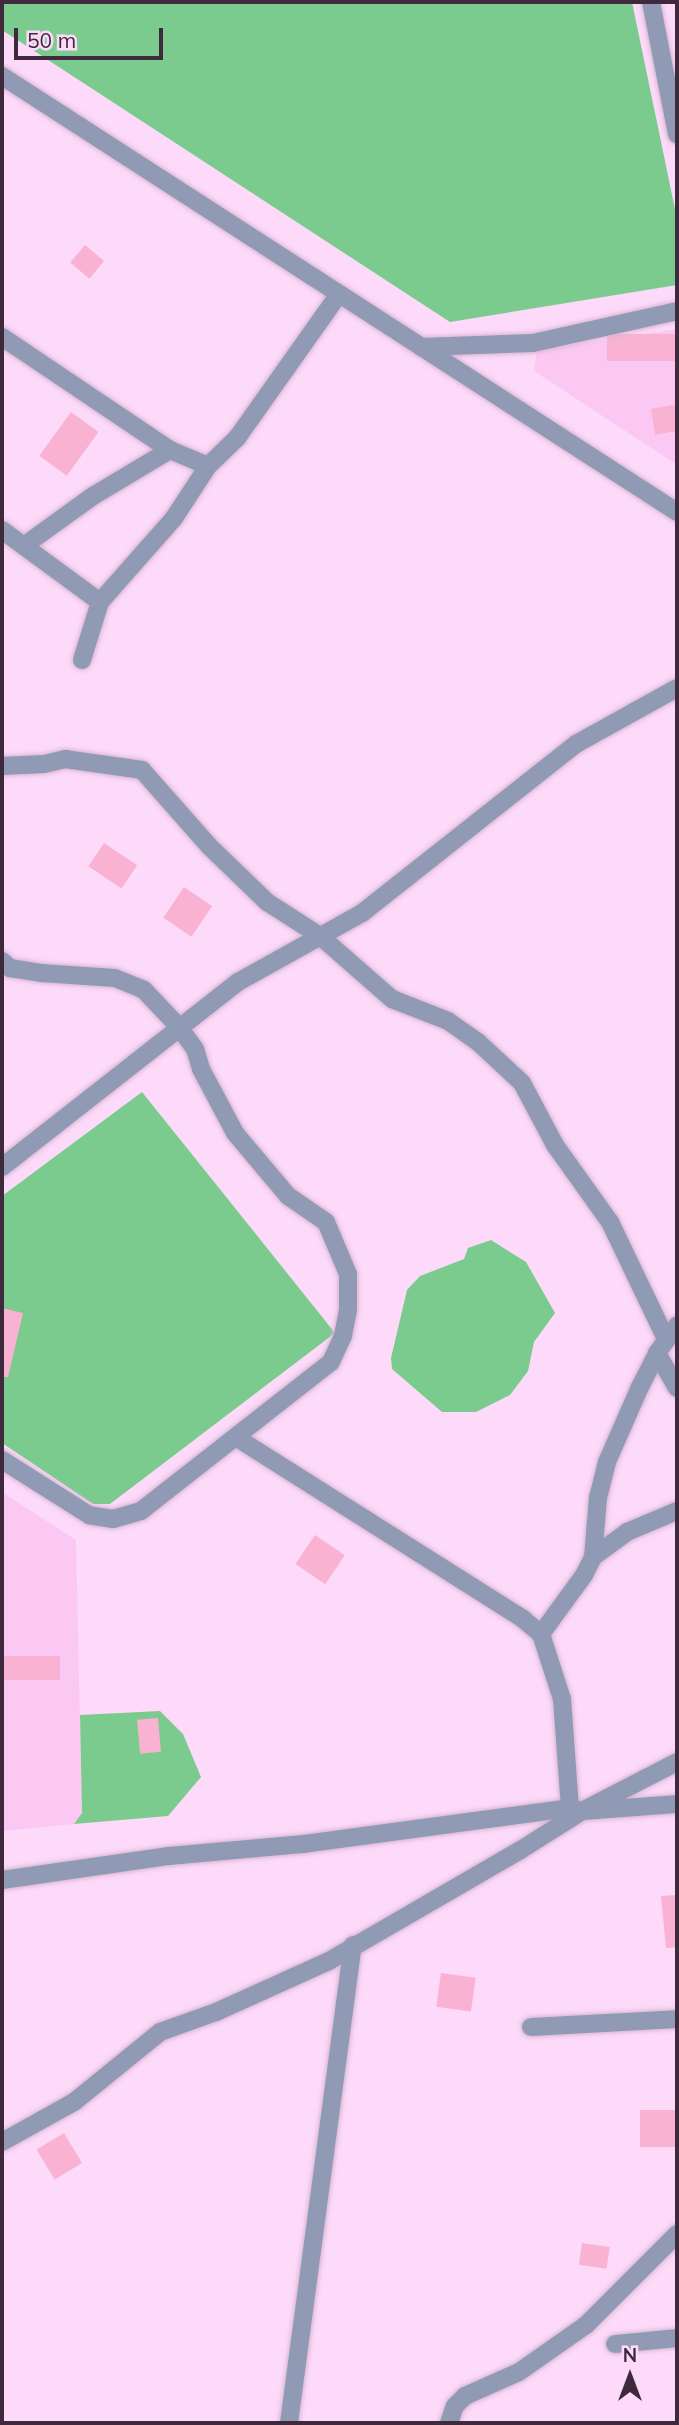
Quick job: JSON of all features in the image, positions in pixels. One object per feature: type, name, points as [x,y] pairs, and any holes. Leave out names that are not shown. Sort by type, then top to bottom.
[{"type":"street","points":[[650,2],[673,98],[677,134]]},
{"type":"street","points":[[2,76],[677,512]]},
{"type":"street","points":[[82,660],[100,602],[173,518],[208,466],[237,438],[339,294]]},
{"type":"street","points":[[421,347],[533,342],[677,310]]},
{"type":"street","points":[[2,337],[170,450],[208,466]]},
{"type":"street","points":[[25,545],[93,496],[170,450]]},
{"type":"street","points":[[2,530],[100,602]]},
{"type":"street","points":[[2,1167],[238,982],[362,913],[576,744],[677,688]]},
{"type":"street","points":[[2,766],[65,759],[142,770],[209,846],[267,902],[320,936],[392,999],[448,1021],[479,1043],[522,1083],[555,1145],[610,1222],[677,1388]]},
{"type":"street","points":[[2,1460],[89,1515],[113,1519],[141,1511],[331,1362],[343,1336],[348,1310],[348,1274],[326,1222],[288,1195],[235,1133],[201,1069],[195,1049],[179,1027],[144,990],[115,978],[5,969]]},
{"type":"street","points":[[541,1634],[584,1575],[593,1557],[598,1498],[607,1462],[662,1346],[677,1325]]},
{"type":"street","points":[[237,1437],[523,1619],[541,1634],[562,1699],[576,1810]]},
{"type":"street","points":[[593,1557],[627,1532],[677,1511]]},
{"type":"street","points":[[2,2142],[74,2102],[160,2032],[216,2012],[316,1967],[519,1851],[576,1810],[677,1762]]},
{"type":"street","points":[[2,1880],[169,1856],[304,1844],[576,1810],[677,1804]]},
{"type":"street","points":[[289,2423],[353,1945]]},
{"type":"street","points":[[531,2027],[677,2019]]},
{"type":"street","points":[[449,2423],[455,2406],[465,2396],[519,2372],[586,2325],[677,2234]]},
{"type":"street","points":[[615,2344],[677,2338]]},
{"type":"shaded area","points":[[677,329],[677,465],[534,371],[537,350]]},
{"type":"shaded area","points":[[2,1492],[76,1540],[82,1813],[74,1824],[2,1831]]},
{"type":"green space","points":[[2,2],[632,2],[677,219],[677,285],[450,322],[2,30]]},
{"type":"green space","points":[[142,1092],[335,1333],[110,1504],[93,1504],[2,1443],[2,1196]]},
{"type":"green space","points":[[491,1240],[526,1262],[555,1313],[534,1342],[528,1371],[510,1395],[476,1412],[442,1412],[392,1369],[391,1358],[407,1290],[420,1276],[464,1259],[468,1248]]},
{"type":"green space","points":[[160,1711],[183,1734],[201,1777],[168,1816],[74,1824],[82,1813],[80,1715]]},
{"type":"building","points":[[85,245],[104,261],[89,279],[70,263]]},
{"type":"building","points":[[607,334],[677,334],[677,361],[607,361]]},
{"type":"building","points":[[677,404],[677,431],[655,435],[651,409]]},
{"type":"building","points":[[71,412],[99,432],[67,476],[39,456]]},
{"type":"building","points":[[104,843],[137,865],[122,889],[88,866]]},
{"type":"building","points":[[184,887],[212,906],[191,937],[163,918]]},
{"type":"building","points":[[2,1308],[23,1313],[8,1377],[2,1377]]},
{"type":"building","points":[[315,1535],[345,1555],[325,1584],[295,1564]]},
{"type":"building","points":[[2,1656],[60,1656],[60,1680],[2,1680]]},
{"type":"building","points":[[158,1718],[161,1752],[140,1754],[137,1720]]},
{"type":"building","points":[[677,1895],[677,1947],[666,1948],[661,1896]]},
{"type":"building","points":[[441,1973],[476,1978],[471,2012],[436,2007]]},
{"type":"building","points":[[640,2110],[677,2110],[677,2147],[640,2147]]},
{"type":"building","points":[[64,2133],[82,2163],[55,2179],[37,2149]]},
{"type":"building","points":[[582,2243],[610,2247],[607,2269],[579,2265]]}]
